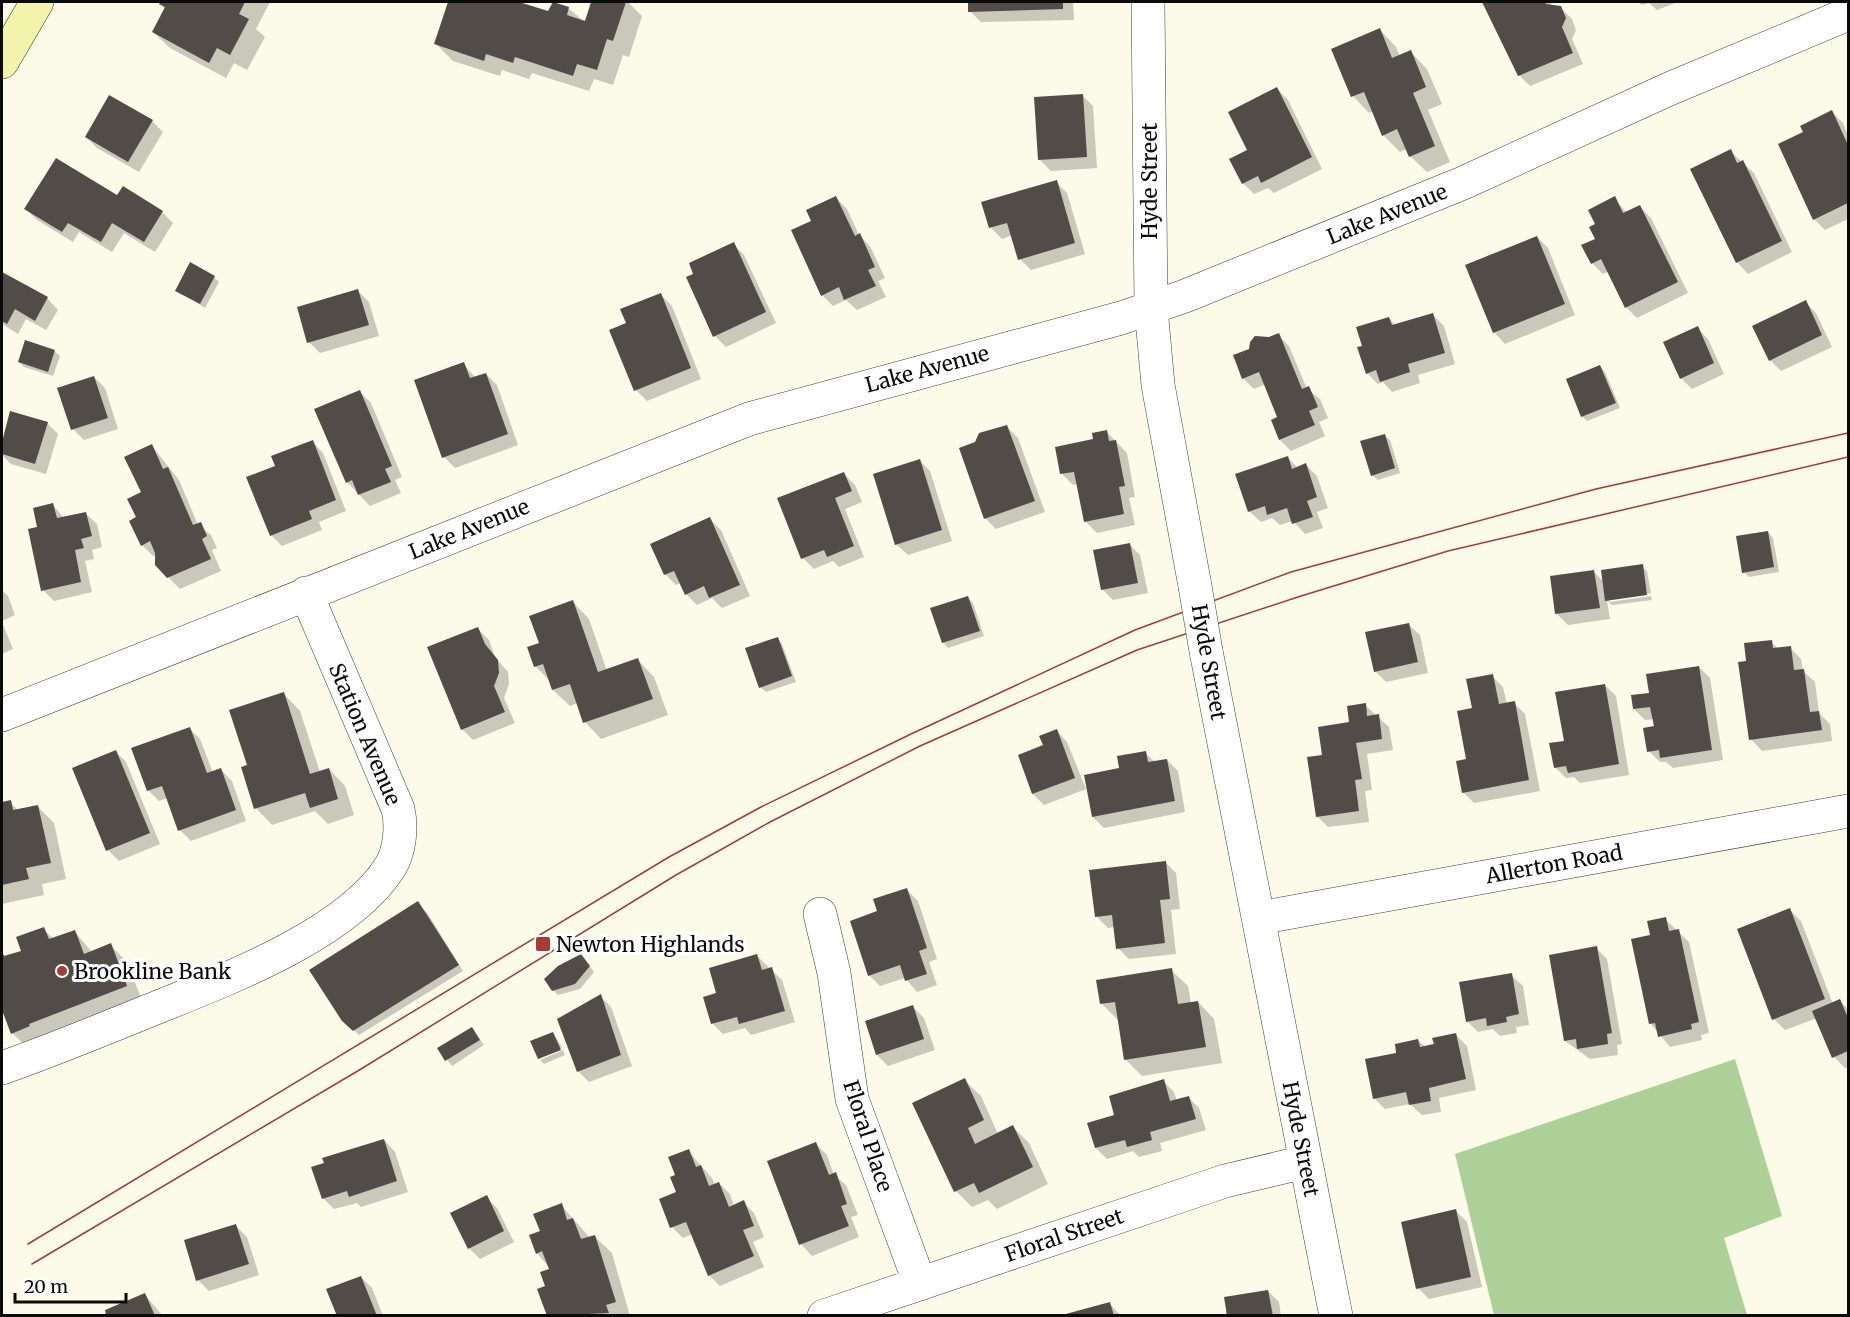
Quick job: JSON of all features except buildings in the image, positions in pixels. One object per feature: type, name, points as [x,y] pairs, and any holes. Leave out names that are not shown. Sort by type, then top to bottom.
[{"type":"main road","points":[[2,62],[37,2]]},
{"type":"street","name":"Hyde Street","points":[[1148,2],[1151,308],[1160,395],[1206,651],[1336,1316]]},
{"type":"street","name":"Lake Avenue","points":[[2,715],[749,419],[1151,308],[1463,183],[1668,89],[1848,14]]},
{"type":"street","name":"Station Avenue","points":[[2,1068],[195,992],[284,951],[342,916],[391,866],[402,824],[398,809],[306,593]]},
{"type":"street","name":"Allerton Road","points":[[1259,918],[1848,811]]},
{"type":"street","name":"Floral Place","points":[[819,914],[837,994],[852,1099],[920,1284]]},
{"type":"street","name":"Floral Street","points":[[824,1316],[1225,1181],[1305,1162]]},
{"type":"green space","points":[[1735,1059],[1782,1216],[1724,1238],[1747,1315],[1494,1315],[1455,1154]]},
{"type":"tram line","points":[[28,1244],[669,857],[761,807],[911,734],[1135,630],[1291,572],[1596,489],[1848,433]]},
{"type":"tram line","points":[[32,1264],[361,1069],[676,875],[770,822],[920,746],[1137,650],[1301,596],[1448,551],[1848,457]]},
{"type":"place","name":"Newton Highlands","points":[[543,944]]},
{"type":"place","name":"Brookline Bank","points":[[62,971]]}]
